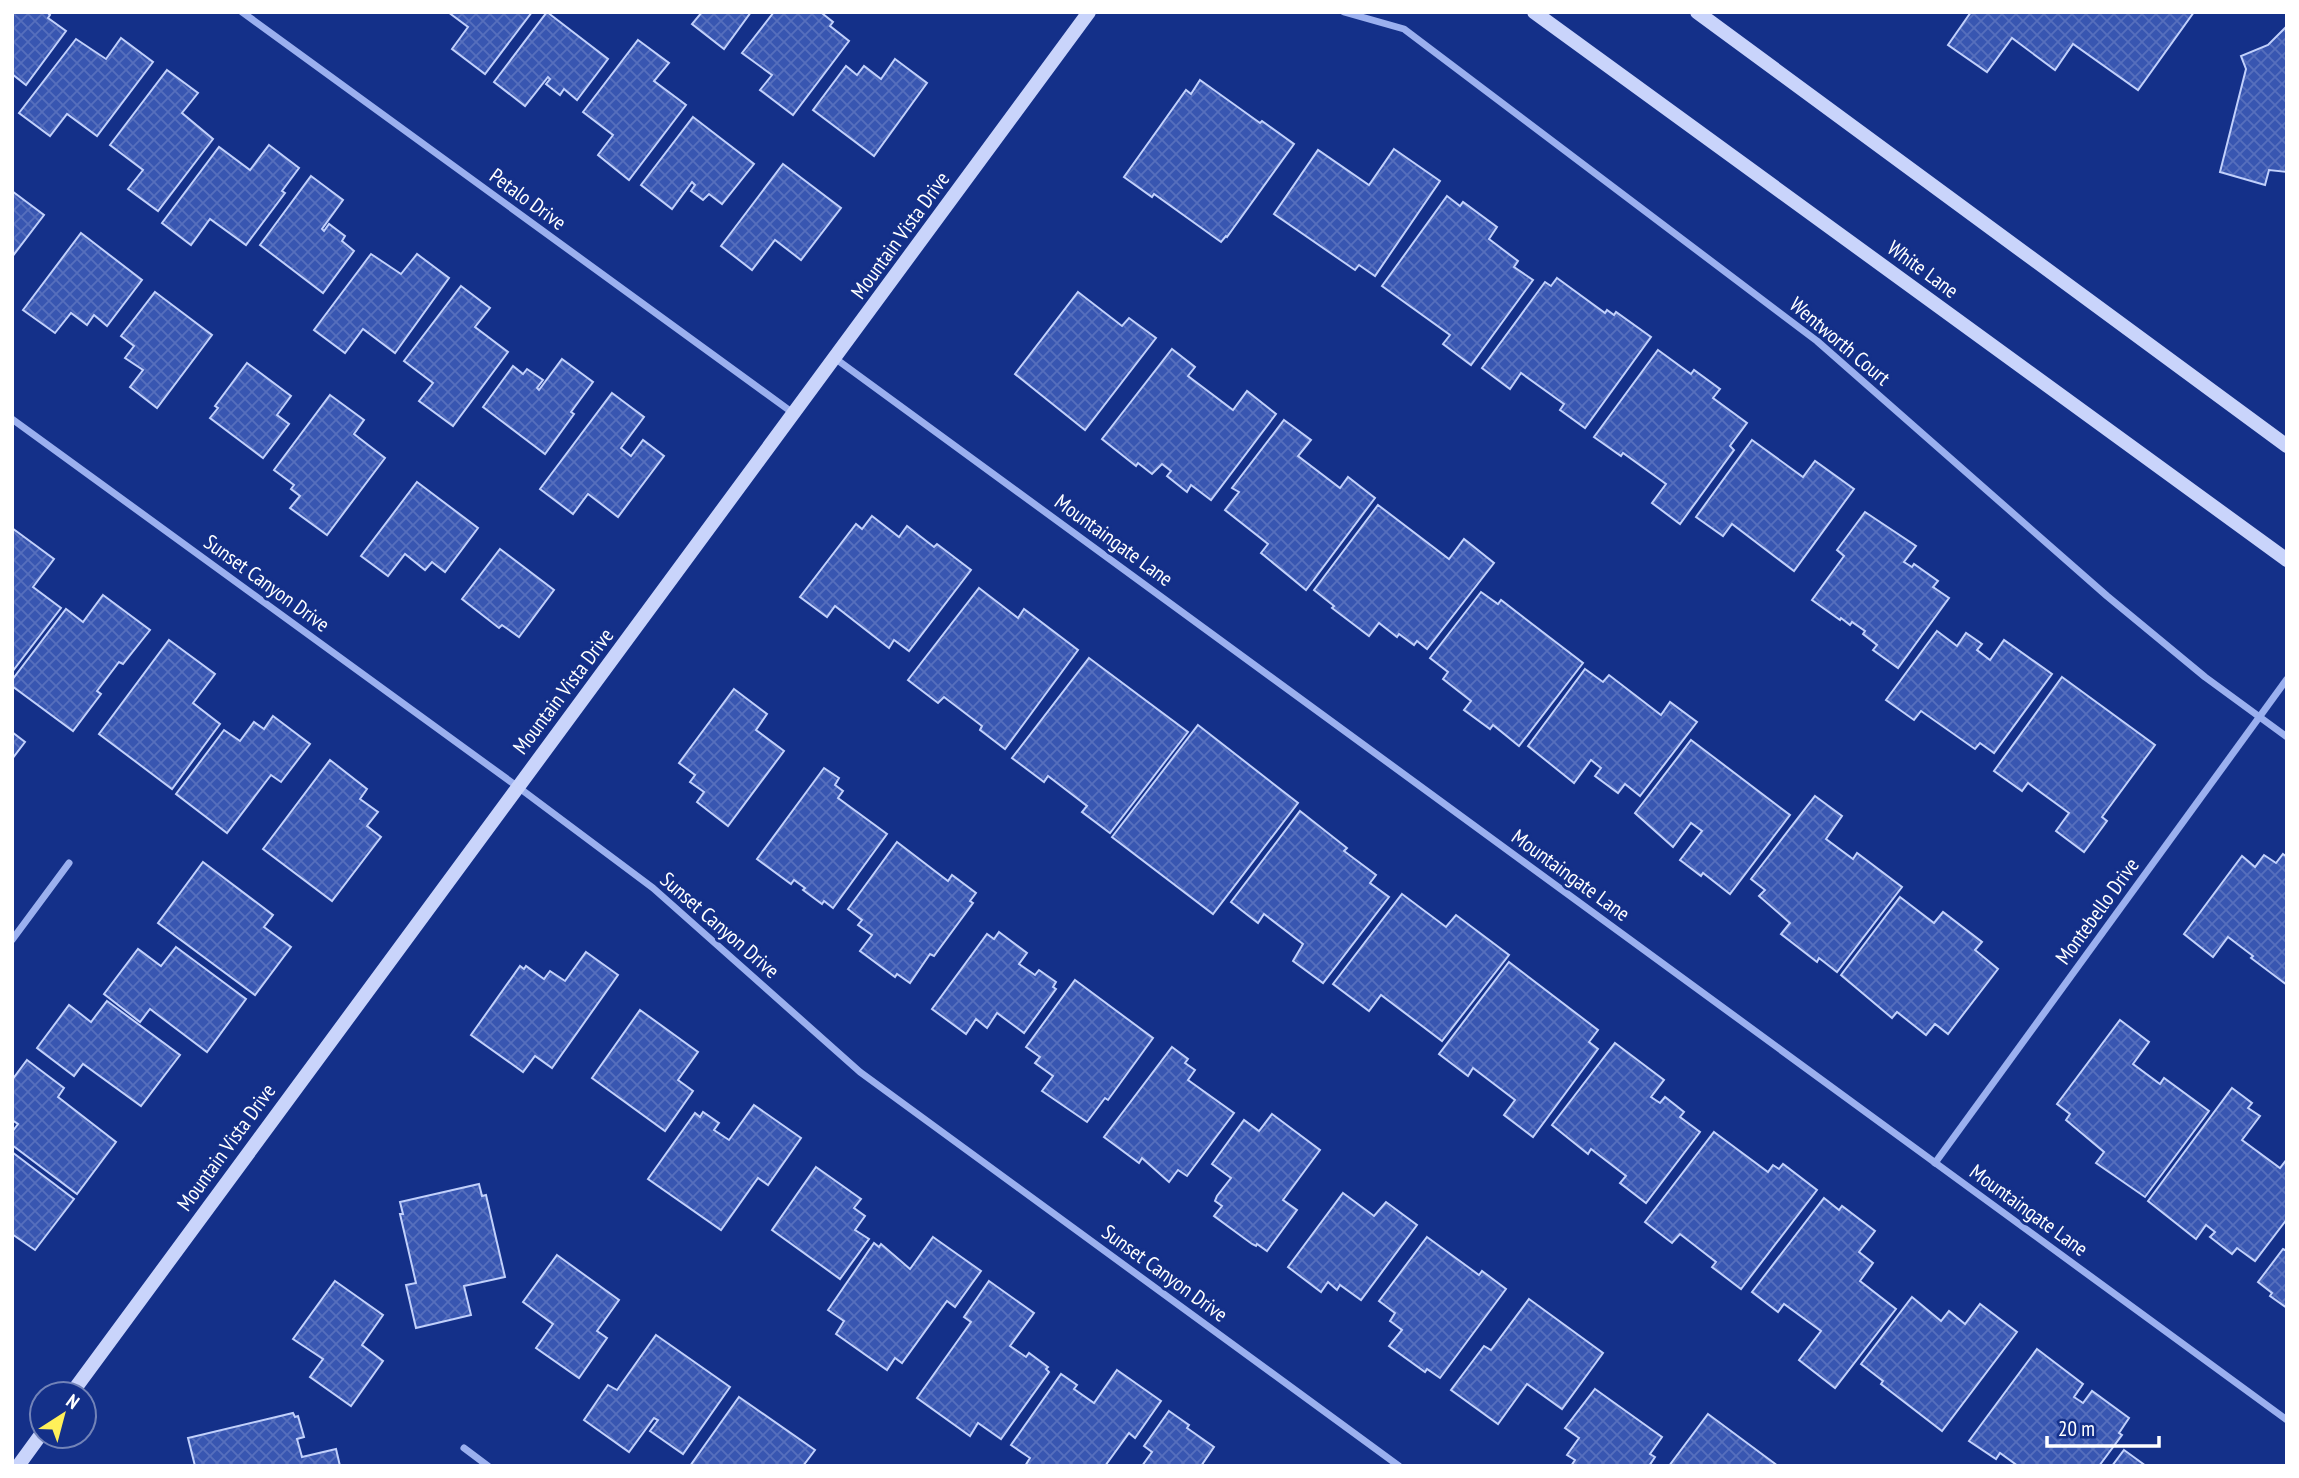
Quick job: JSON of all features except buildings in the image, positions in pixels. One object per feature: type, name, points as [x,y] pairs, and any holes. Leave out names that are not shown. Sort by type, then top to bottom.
[{"type":"street","name":"Petalo Drive","points":[[242,12],[794,414]]},
{"type":"street","name":"Mountain Vista Drive","points":[[81,1380],[1089,12]]},
{"type":"street","name":"Wentworth Court","points":[[1344,12],[1404,29],[1817,341],[2107,596],[2205,677],[2287,737]]},
{"type":"street","name":"White Lane","points":[[1534,12],[2287,560]]},
{"type":"street","points":[[1697,12],[2287,446]]},
{"type":"street","name":"Mountaingate Lane","points":[[836,359],[2287,1420]]},
{"type":"street","name":"Sunset Canyon Drive","points":[[12,419],[653,888],[860,1072],[1399,1466]]},
{"type":"street","name":"Montebello Drive","points":[[1935,1163],[2287,679]]},
{"type":"street","points":[[12,940],[69,863]]},
{"type":"street","points":[[464,1448],[488,1466]]},
{"type":"street","points":[[18,1466],[30,1450]]}]
